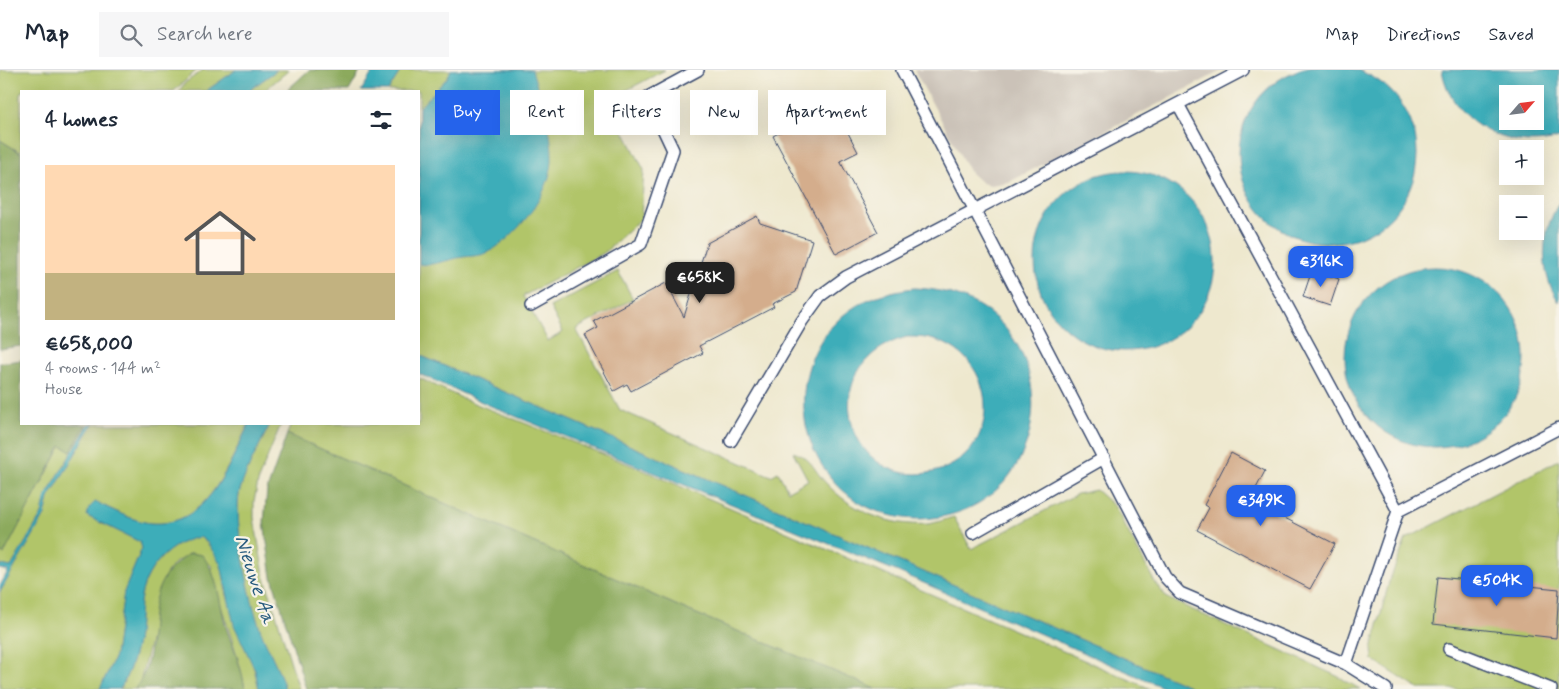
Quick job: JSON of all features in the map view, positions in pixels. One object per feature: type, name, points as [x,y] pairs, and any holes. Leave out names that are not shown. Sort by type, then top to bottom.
[{"type":"lane","points":[[531,306],[641,244],[673,150],[648,97],[698,70]]},
{"type":"lane","points":[[902,70],[1165,577],[1180,593],[1346,664],[1386,689]]},
{"type":"lane","points":[[731,440],[802,321],[820,296],[846,277],[1243,70]]},
{"type":"lane","points":[[1178,104],[1398,511]]},
{"type":"lane","points":[[1346,664],[1398,511],[1559,428]]},
{"type":"lane","points":[[973,533],[1104,458]]},
{"type":"lane","points":[[1449,649],[1538,687],[1551,689]]},
{"type":"shaded area","points":[[914,70],[1223,70],[1009,182],[991,185],[982,183],[969,171]]},
{"type":"green space","points":[[0,70],[197,70],[175,90],[20,90],[20,152],[0,140]]},
{"type":"green space","points":[[203,70],[236,70],[207,90],[180,90],[185,83]]},
{"type":"green space","points":[[277,70],[289,70],[265,90],[249,90]]},
{"type":"green space","points":[[309,70],[361,70],[350,90],[287,90]]},
{"type":"green space","points":[[401,70],[665,70],[627,90],[594,90],[594,135],[626,135],[644,170],[641,219],[604,253],[523,296],[548,341],[563,332],[550,307],[618,271],[633,299],[576,329],[620,410],[771,476],[778,472],[788,491],[808,480],[793,452],[799,454],[808,461],[835,492],[859,509],[872,515],[885,520],[913,524],[931,523],[954,517],[971,549],[1077,494],[1096,490],[1115,507],[1154,581],[1167,598],[1339,677],[1360,689],[1196,689],[420,355],[420,90],[389,90]]},
{"type":"green space","points":[[0,140],[20,152],[20,346],[0,349]]},
{"type":"green space","points":[[20,360],[20,425],[85,425],[71,451],[61,446],[4,554],[0,553],[0,363]]},
{"type":"green space","points":[[420,378],[466,400],[638,468],[1151,689],[876,689],[687,610],[287,434],[291,425],[420,425]]},
{"type":"green space","points":[[85,425],[88,425],[46,496],[42,514],[11,567],[0,565],[0,553],[4,553],[62,445],[71,451]]},
{"type":"green space","points":[[92,425],[248,425],[213,491],[201,505],[187,516],[170,522],[143,522],[96,502],[87,516],[140,542],[142,548],[124,592],[115,656],[100,689],[0,689],[0,592],[45,515],[49,498]]},
{"type":"green space","points":[[270,425],[281,425],[259,478],[254,501],[254,518],[264,575],[299,689],[285,689],[260,629],[247,580],[240,539],[238,503],[240,490]]},
{"type":"green space","points":[[287,434],[687,610],[876,689],[306,689],[272,577],[264,522],[267,490]]},
{"type":"green space","points":[[1559,460],[1559,689],[1418,689],[1373,660],[1372,649],[1389,582],[1406,539]]},
{"type":"green space","points":[[200,537],[212,549],[221,565],[227,595],[249,653],[259,689],[245,689],[238,658],[218,597],[211,565],[191,553],[176,562],[167,572],[140,682],[135,689],[120,689],[135,652],[141,596],[149,575],[155,565],[170,550],[179,544]]},
{"type":"green space","points":[[191,553],[202,555],[212,572],[245,689],[135,689],[144,672],[149,654],[155,600],[161,583],[172,567]]},
{"type":"water","points":[[1337,65],[1362,71],[1370,75],[1385,85],[1397,97],[1411,120],[1416,137],[1416,171],[1411,188],[1397,211],[1385,223],[1362,237],[1345,242],[1319,243],[1294,237],[1286,233],[1271,223],[1259,211],[1245,188],[1240,171],[1239,145],[1245,120],[1249,112],[1259,97],[1271,85],[1294,71],[1311,66]]},
{"type":"water","points":[[236,70],[277,70],[249,90],[207,90]]},
{"type":"water","points":[[374,70],[401,70],[389,90],[362,90]]},
{"type":"water","points":[[451,70],[532,70],[538,90],[510,90],[510,135],[550,135],[552,160],[546,186],[539,199],[521,225],[500,245],[489,252],[476,256],[423,265],[420,264],[420,107],[435,91],[435,135],[500,135],[500,90],[436,90],[447,78]]},
{"type":"water","points":[[1442,70],[1559,70],[1559,138],[1544,141],[1516,140],[1503,137],[1485,130],[1457,106],[1448,89]]},
{"type":"water","points":[[1116,171],[1134,171],[1159,178],[1175,186],[1189,197],[1200,211],[1208,227],[1215,252],[1215,270],[1208,295],[1200,311],[1189,325],[1175,336],[1151,347],[1134,351],[1116,351],[1099,347],[1075,336],[1055,318],[1039,287],[1035,270],[1035,252],[1039,235],[1050,211],[1068,191],[1099,175]]},
{"type":"water","points":[[1559,203],[1559,302],[1552,291],[1548,279],[1544,253],[1548,227]]},
{"type":"water","points":[[1426,267],[1444,267],[1478,277],[1499,293],[1515,314],[1523,339],[1525,357],[1523,375],[1515,400],[1499,421],[1478,437],[1470,440],[1444,447],[1426,447],[1392,437],[1365,414],[1355,400],[1349,383],[1345,366],[1345,348],[1355,314],[1378,287],[1392,277],[1409,271]]},
{"type":"water","points":[[914,288],[966,299],[1003,326],[1025,362],[1033,404],[1026,446],[1004,482],[968,508],[919,519],[894,516],[870,508],[855,500],[833,481],[818,458],[808,432],[804,406],[806,379],[814,353],[829,330],[850,310],[865,301],[880,295]],"holes":[[[907,337],[938,341],[961,354],[976,373],[984,396],[984,420],[975,442],[959,461],[933,472],[903,473],[879,463],[861,444],[851,421],[850,396],[858,372],[877,351]]]},
{"type":"water","points":[[420,355],[1196,689],[1167,689],[896,571],[500,410],[420,374]]},
{"type":"water","points":[[88,425],[92,425],[49,498],[45,515],[0,592],[0,586],[8,571],[0,569],[0,565],[11,567],[42,514],[46,496]]},
{"type":"water","points":[[249,425],[270,425],[240,490],[238,520],[243,559],[256,616],[285,689],[259,689],[255,670],[234,625],[221,565],[208,543],[200,537],[179,544],[155,565],[144,585],[141,596],[139,627],[132,663],[120,689],[100,689],[115,656],[124,592],[142,548],[140,542],[87,516],[89,508],[95,502],[143,522],[170,522],[187,516],[201,505],[224,475]]},
{"type":"building","points":[[849,135],[858,152],[840,161],[878,232],[836,254],[773,136]]},
{"type":"building","points":[[757,216],[760,223],[812,240],[796,292],[772,304],[774,307],[699,346],[703,353],[631,391],[627,384],[614,391],[585,335],[598,328],[594,321],[666,283],[684,317],[707,243]]},
{"type":"building","points":[[1312,270],[1339,279],[1330,306],[1303,297]]},
{"type":"building","points":[[1231,453],[1265,471],[1250,500],[1335,544],[1310,589],[1197,530],[1209,508],[1204,505]]},
{"type":"building","points":[[1438,577],[1559,589],[1556,638],[1433,624]]},
{"type":"water label","name":"Nieuwe Aa","points":[[256,579]]}]
